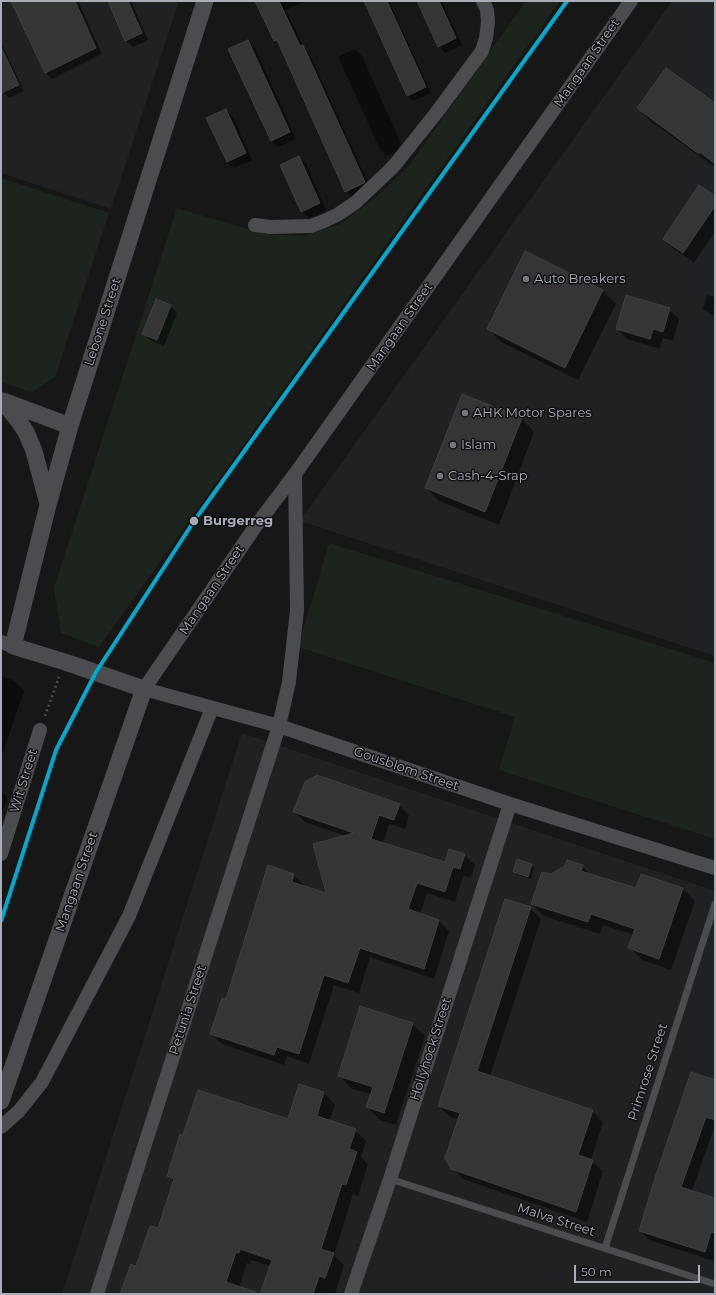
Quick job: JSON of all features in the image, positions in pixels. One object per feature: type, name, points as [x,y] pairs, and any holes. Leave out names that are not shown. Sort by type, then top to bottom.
[{"type":"street","name":"Lebone Street","points":[[7,644],[70,426],[205,1]]},
{"type":"street","points":[[255,225],[278,227],[311,226],[324,221],[337,215],[355,203],[393,168],[482,51],[486,38],[488,22],[487,10],[483,1]]},
{"type":"street","name":"Mangaan Street","points":[[1,1101],[144,689],[255,527],[295,474],[631,1]]},
{"type":"street","points":[[2,401],[70,426]]},
{"type":"street","points":[[2,401],[18,420],[29,439],[34,451],[48,505]]},
{"type":"street","name":"Petunia Street","points":[[97,1294],[280,726],[289,682],[297,610],[295,474]]},
{"type":"street","name":"Gousblom Street","points":[[7,644],[144,689],[280,726],[510,804],[715,868]]},
{"type":"street","points":[[1,1127],[19,1111],[42,1082],[129,916],[212,708]]},
{"type":"street","name":"Wit Street","points":[[1,854],[40,730]]},
{"type":"street","name":"Hollyhock Street","points":[[351,1294],[390,1178],[510,804]]},
{"type":"lane","name":"Primrose Street","points":[[604,1248],[715,904]]},
{"type":"lane","name":"Malva Street","points":[[390,1178],[715,1284]]},
{"type":"path","points":[[40,730],[65,662]]},
{"type":"shaded area","points":[[1,1],[179,1],[111,209],[1,173]]},
{"type":"shaded area","points":[[526,1],[560,1],[99,647],[61,633],[54,588],[177,208],[265,234],[303,236],[341,224],[374,199],[408,167]]},
{"type":"shaded area","points":[[672,1],[715,1],[715,656],[300,521]]},
{"type":"shaded area","points":[[1,178],[109,213],[55,377],[31,392],[1,382]]},
{"type":"shaded area","points":[[329,543],[715,663],[715,839],[499,770],[515,717],[298,647]]},
{"type":"shaded area","points":[[242,733],[715,891],[715,1294],[62,1294]]},
{"type":"building","points":[[11,1],[75,1],[96,48],[45,73]]},
{"type":"building","points":[[108,1],[128,1],[142,33],[125,41]]},
{"type":"building","points":[[255,1],[279,1],[300,46],[303,45],[365,182],[362,184],[345,192],[277,40],[274,41]]},
{"type":"building","points":[[364,1],[387,1],[426,87],[407,96]]},
{"type":"building","points":[[417,1],[439,1],[456,38],[438,47]]},
{"type":"building","points":[[248,40],[290,132],[271,141],[228,49]]},
{"type":"building","points":[[1,47],[19,85],[1,93]]},
{"type":"building","points":[[666,68],[715,103],[715,164],[700,152],[699,154],[637,108]]},
{"type":"building","points":[[226,109],[246,153],[227,162],[206,118]]},
{"type":"building","points":[[299,156],[320,203],[301,212],[280,165]]},
{"type":"building","points":[[699,185],[715,196],[715,206],[683,253],[663,239]]},
{"type":"building","points":[[525,251],[603,290],[565,368],[487,329]]},
{"type":"building","points":[[626,295],[670,308],[663,332],[653,329],[650,339],[616,329]]},
{"type":"building","points":[[156,299],[171,305],[157,340],[142,334]]},
{"type":"building","points":[[462,394],[522,418],[485,512],[425,488]]},
{"type":"building","points":[[317,775],[400,804],[394,820],[379,815],[371,839],[445,862],[449,849],[465,854],[460,869],[453,867],[445,892],[417,883],[408,909],[439,920],[424,969],[360,948],[348,983],[324,975],[299,1054],[277,1047],[274,1055],[210,1034],[222,998],[226,999],[268,865],[294,874],[292,882],[326,893],[313,844],[354,833],[293,812],[305,782]]},
{"type":"building","points":[[517,859],[532,864],[528,877],[513,872]]},
{"type":"building","points":[[567,860],[583,865],[581,871],[636,888],[641,874],[683,888],[659,959],[628,948],[635,929],[591,914],[588,922],[531,904],[542,872],[551,874],[565,866]]},
{"type":"building","points":[[505,899],[531,907],[477,1071],[593,1110],[578,1155],[593,1160],[576,1212],[451,1169],[445,1158],[460,1113],[438,1106]]},
{"type":"building","points":[[360,1006],[413,1023],[384,1113],[366,1107],[373,1087],[338,1076]]},
{"type":"building","points":[[691,1072],[715,1080],[715,1120],[706,1117],[681,1187],[715,1198],[715,1233],[711,1232],[705,1252],[639,1231],[655,1178]]},
{"type":"building","points":[[299,1084],[324,1092],[317,1116],[356,1129],[349,1149],[357,1152],[346,1185],[342,1184],[321,1249],[334,1253],[325,1278],[319,1276],[313,1294],[260,1294],[272,1260],[240,1249],[239,1253],[236,1252],[226,1282],[256,1292],[256,1294],[120,1294],[131,1264],[136,1266],[150,1226],[158,1228],[174,1179],[167,1176],[180,1134],[183,1135],[198,1090],[288,1119]]},
{"type":"transit line","points":[[1,921],[56,750],[96,672],[194,521],[567,1]]},
{"type":"place","name":"Auto Breakers","points":[[526,279]]},
{"type":"place","name":"AHK Motor Spares","points":[[465,413]]},
{"type":"place","name":"Islam","points":[[453,445]]},
{"type":"place","name":"Cash-4-Srap","points":[[440,476]]},
{"type":"place","name":"Burgerreg","points":[[194,521]]}]
